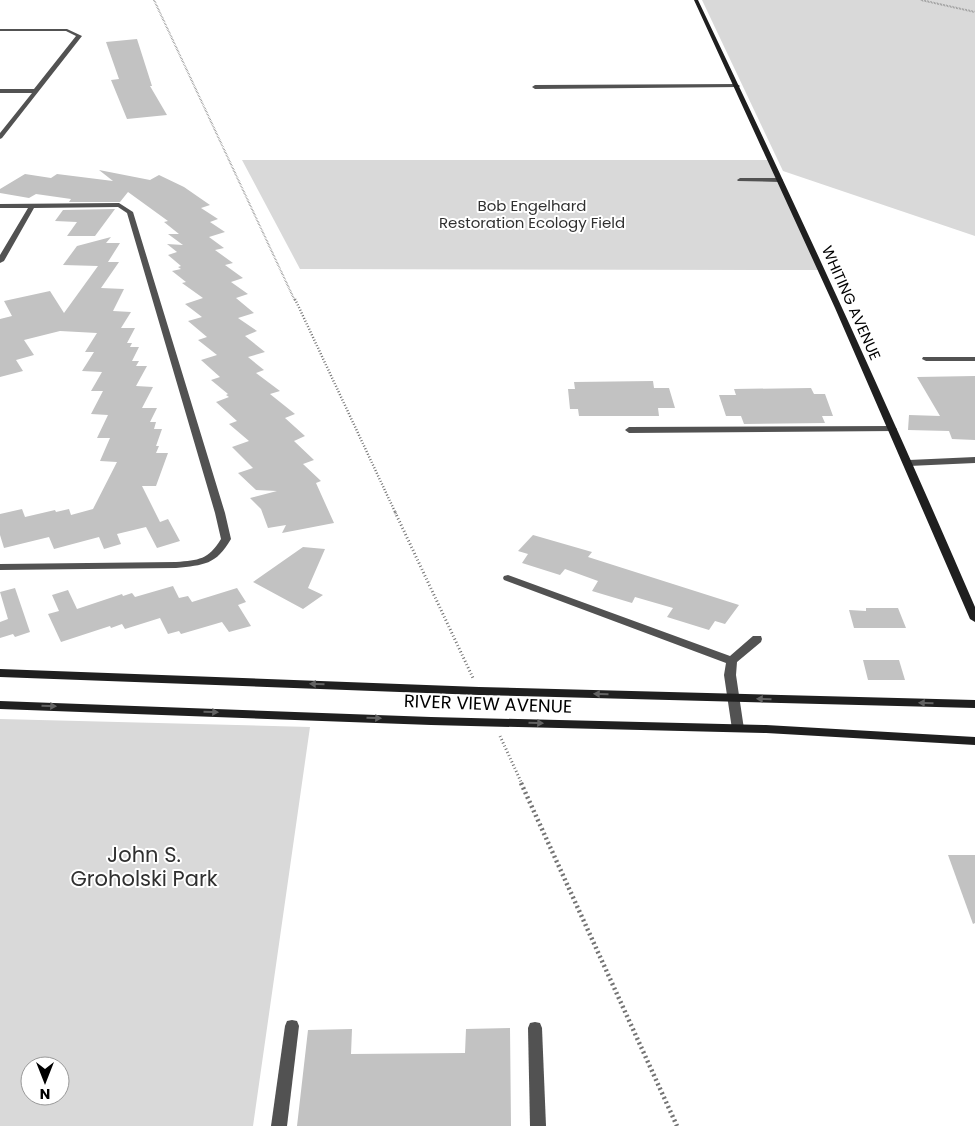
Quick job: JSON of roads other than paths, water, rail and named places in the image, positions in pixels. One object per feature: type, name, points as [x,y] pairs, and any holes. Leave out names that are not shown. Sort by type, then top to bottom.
[{"type":"street","name":"WHITING AVENUE","points":[[696,0],[909,463],[975,619]]},
{"type":"street","points":[[0,30],[67,30],[79,36],[0,137]]},
{"type":"street","points":[[535,87],[737,86]]},
{"type":"street","points":[[0,91],[35,91]]},
{"type":"street","points":[[740,180],[780,180]]},
{"type":"street","points":[[0,206],[119,205],[130,212],[226,539],[218,553],[203,562],[176,565],[0,566]]},
{"type":"street","points":[[0,261],[32,206]]},
{"type":"street","points":[[926,359],[975,359]]},
{"type":"street","points":[[629,430],[893,429]]},
{"type":"street","points":[[909,463],[975,460]]},
{"type":"street","points":[[508,578],[732,661]]},
{"type":"street","points":[[738,729],[730,675],[732,661],[756,639]]},
{"type":"street","name":"RIVER VIEW AVENUE","points":[[0,673],[479,691],[975,704]]},
{"type":"street","name":"RIVER VIEW AVENUE","points":[[0,705],[738,729],[975,742]]},
{"type":"street","points":[[279,1126],[292,1026]]},
{"type":"street","points":[[535,1028],[538,1126]]},
{"type":"park label","name":"Bob Engelhard Restoration Ecology Field","points":[[532,214]]},
{"type":"park label","name":"John S. Groholski Park","points":[[144,867]]}]
